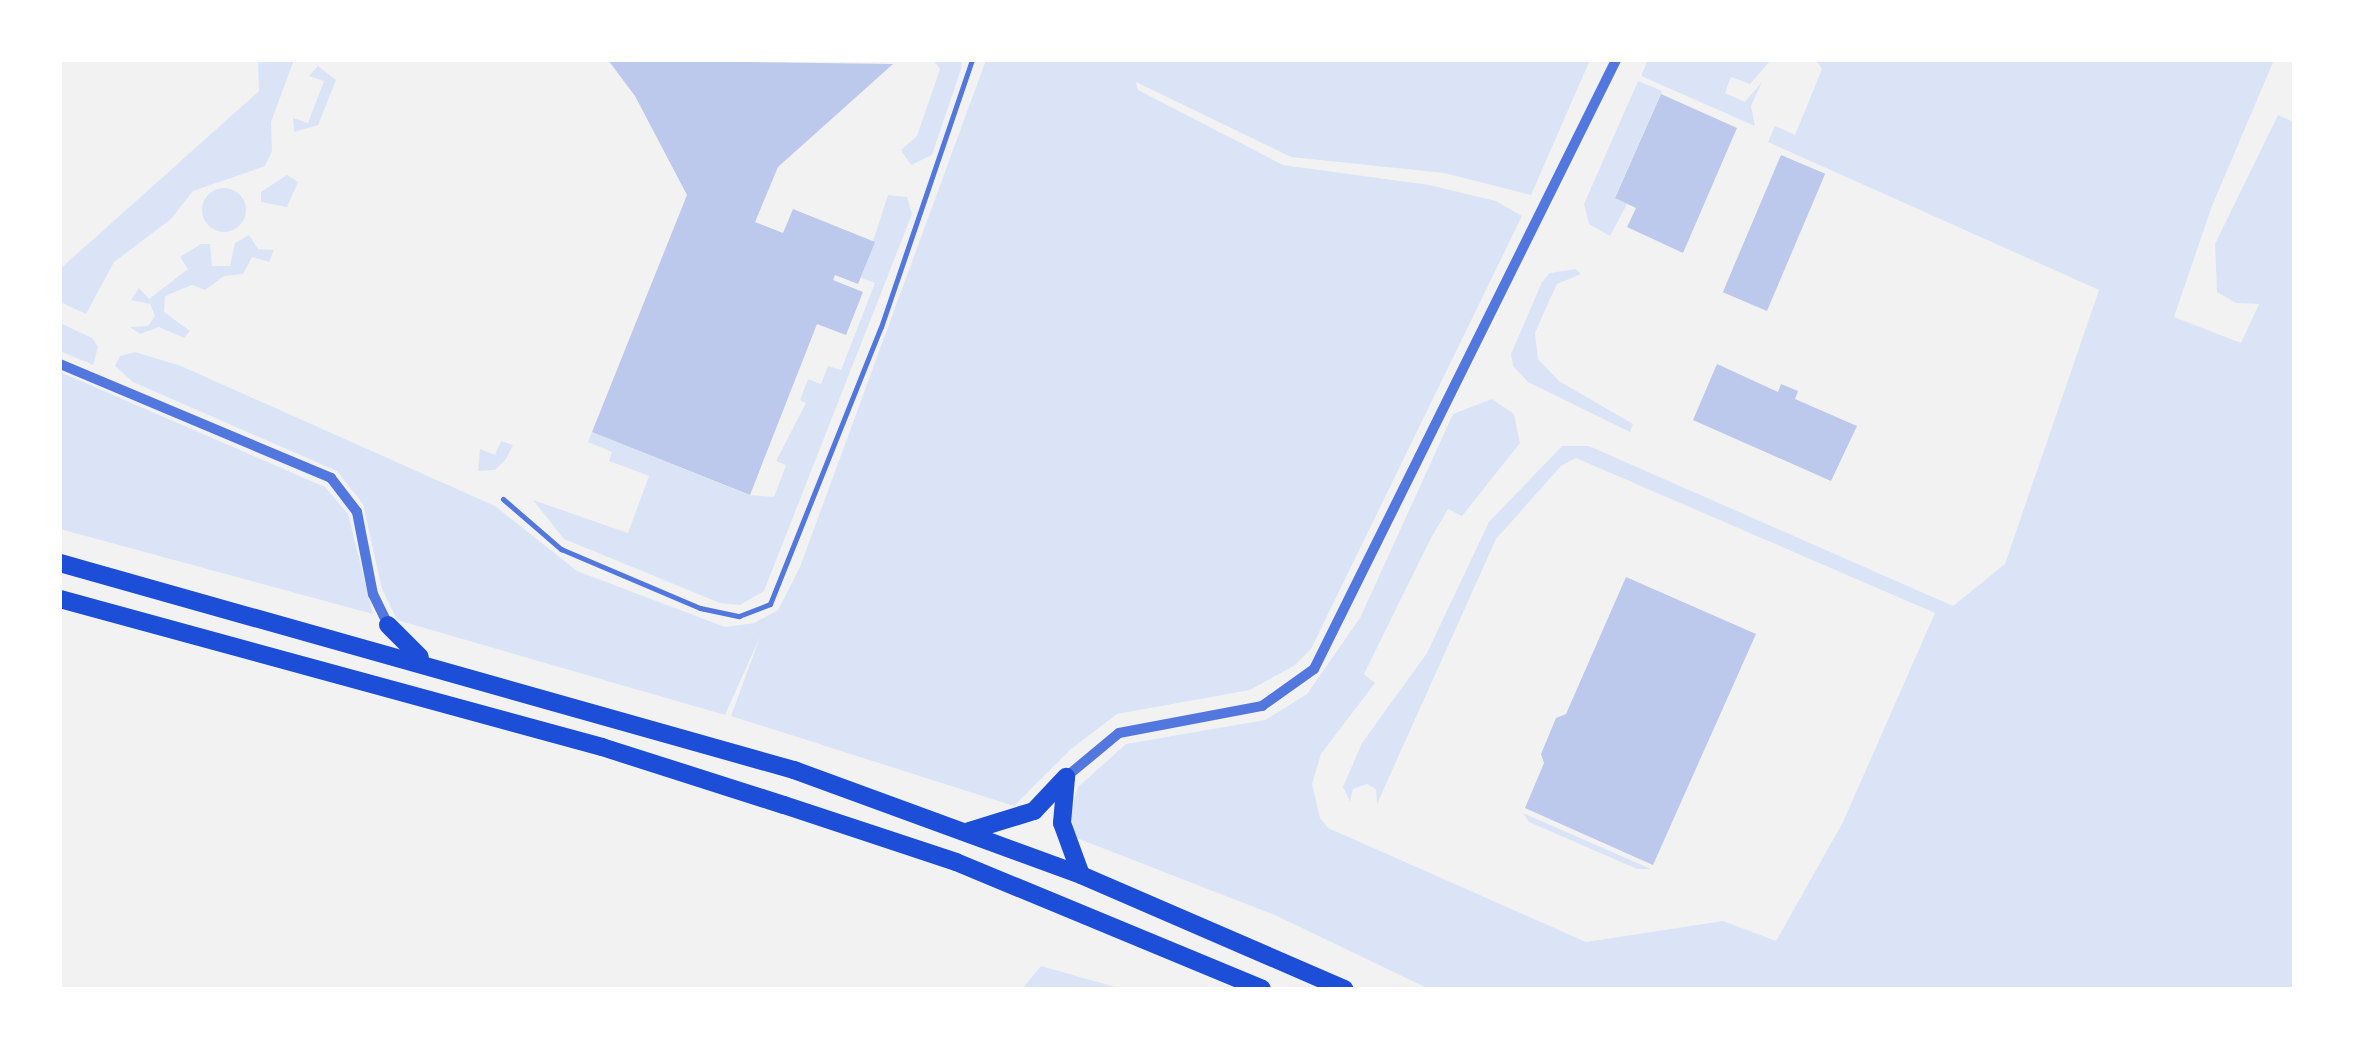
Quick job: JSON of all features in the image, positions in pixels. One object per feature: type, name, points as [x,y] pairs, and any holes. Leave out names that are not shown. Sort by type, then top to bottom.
[{"type":"highway","points":[[60,563],[424,661],[776,764],[1081,875],[1344,989]]},
{"type":"highway","points":[[60,598],[602,747],[784,804],[956,862],[1262,989]]},
{"type":"highway","points":[[388,625],[424,661]]},
{"type":"highway","points":[[967,831],[1034,811],[1066,778]]},
{"type":"highway","points":[[1066,778],[1062,823],[1081,875]]},
{"type":"street","points":[[1066,778],[1120,733],[1262,706],[1314,669],[1616,60]]},
{"type":"street","points":[[60,364],[331,478],[357,512],[373,594],[388,625]]},
{"type":"lane","points":[[503,499],[561,549],[700,608],[738,616],[770,604],[881,326],[972,60]]},
{"type":"shaded area","points":[[258,60],[294,60],[271,122],[272,151],[265,166],[193,191],[171,219],[114,262],[86,314],[60,302],[60,269],[259,91]]},
{"type":"shaded area","points":[[933,60],[962,60],[961,69],[932,155],[911,165],[901,150],[917,136],[940,69]]},
{"type":"shaded area","points":[[986,60],[1590,60],[1531,195],[1444,173],[1291,157],[1136,82],[1138,90],[1283,165],[1429,185],[1496,201],[1522,216],[1311,649],[1295,665],[1250,690],[1117,714],[1071,749],[1014,806],[731,716],[760,637],[725,715],[397,620],[382,589],[363,504],[337,471],[133,382],[115,366],[120,356],[135,352],[181,366],[495,506],[577,571],[725,627],[754,623],[778,610],[800,567]]},
{"type":"shaded area","points":[[1648,60],[1771,60],[1750,84],[1731,77],[1725,93],[1745,102],[1762,82],[1751,106],[1755,126],[1641,76]]},
{"type":"shaded area","points":[[1816,60],[2274,60],[2212,206],[2174,317],[2241,343],[2259,304],[2236,303],[2217,292],[2215,244],[2278,115],[2294,122],[2294,989],[1429,989],[1277,916],[1074,837],[1071,811],[1078,787],[1126,744],[1265,720],[1307,694],[1360,618],[1453,414],[1492,399],[1514,414],[1520,443],[1462,516],[1448,509],[1431,538],[1364,674],[1375,683],[1321,754],[1312,784],[1320,818],[1328,828],[1586,942],[1723,921],[1776,941],[1843,822],[1935,613],[1576,458],[1561,466],[1496,539],[1377,804],[1376,789],[1367,784],[1353,789],[1350,802],[1343,787],[1362,743],[1427,653],[1489,522],[1562,446],[1589,446],[1953,606],[2005,564],[2099,290],[1768,142],[1775,126],[1795,135],[1822,69]]},
{"type":"shaded area","points":[[318,66],[336,80],[318,125],[294,132],[293,118],[308,123],[324,81],[309,76]]},
{"type":"shaded area","points":[[1638,81],[1662,91],[1615,197],[1627,204],[1610,236],[1589,224],[1584,204]]},
{"type":"shaded area","points":[[287,175],[298,182],[287,207],[261,202],[261,192]]},
{"type":"shaded area","points":[[224,188],[240,194],[246,210],[240,226],[224,232],[208,226],[202,210],[208,194]]},
{"type":"shaded area","points":[[888,195],[907,197],[912,214],[764,591],[740,605],[720,603],[564,539],[533,500],[628,533],[649,476],[609,461],[612,452],[588,442],[592,432],[749,495],[774,497],[786,465],[776,461],[806,403],[800,400],[808,379],[821,384],[828,366],[841,370],[875,283],[861,278]]},
{"type":"shaded area","points":[[249,235],[258,249],[274,250],[269,262],[252,257],[243,274],[224,276],[205,290],[192,285],[165,296],[164,312],[190,331],[184,338],[159,327],[140,334],[130,327],[148,326],[155,316],[150,304],[131,300],[139,288],[149,299],[188,269],[180,257],[201,244],[210,244],[212,266],[230,266],[235,243]]},
{"type":"shaded area","points":[[1576,269],[1581,274],[1557,284],[1535,333],[1538,359],[1559,381],[1633,424],[1630,432],[1528,382],[1513,366],[1511,354],[1542,282],[1550,273]]},
{"type":"shaded area","points":[[60,323],[92,338],[98,347],[93,365],[60,351]]},
{"type":"shaded area","points":[[60,372],[325,487],[348,514],[373,614],[60,529]]},
{"type":"shaded area","points":[[501,441],[513,445],[506,459],[495,470],[478,471],[480,449],[495,455]]},
{"type":"shaded area","points":[[1523,813],[1651,869],[1637,869],[1529,822]]},
{"type":"shaded area","points":[[1041,966],[1122,989],[1022,989]]},
{"type":"building","points":[[608,60],[893,64],[778,167],[755,222],[783,233],[793,209],[875,242],[858,284],[835,275],[833,280],[863,292],[846,335],[817,324],[750,495],[592,432],[687,195],[635,96]]},
{"type":"building","points":[[1661,94],[1737,128],[1683,253],[1627,227],[1636,208],[1615,198]]},
{"type":"building","points":[[1781,155],[1825,174],[1767,311],[1723,292]]},
{"type":"building","points":[[1717,364],[1778,392],[1781,384],[1798,391],[1795,399],[1857,426],[1831,481],[1693,420]]},
{"type":"building","points":[[1626,577],[1756,634],[1653,865],[1525,808],[1544,763],[1541,754],[1556,718],[1566,714]]}]
